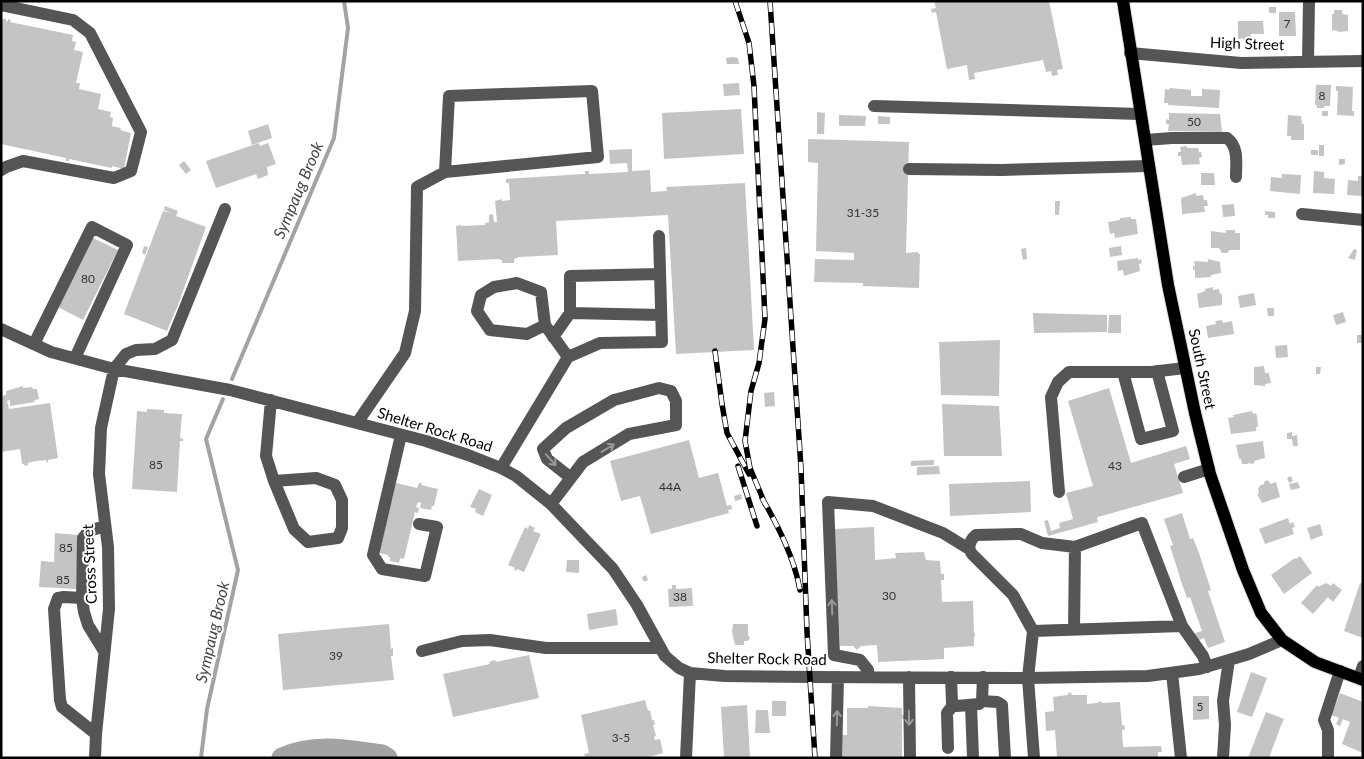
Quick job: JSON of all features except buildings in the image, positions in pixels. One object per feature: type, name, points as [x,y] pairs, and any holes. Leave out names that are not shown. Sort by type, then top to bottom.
[{"type":"main road","name":"South Street","points":[[1123,1],[1170,296],[1194,414],[1209,469],[1243,570],[1261,613],[1282,640],[1315,662],[1340,671],[1361,675]]},
{"type":"street","points":[[1308,62],[1309,1]]},
{"type":"street","points":[[1,5],[73,20],[90,33],[141,132],[131,172],[114,178],[23,161],[1,170]]},
{"type":"street","name":"High Street","points":[[1130,53],[1242,63],[1363,61]]},
{"type":"street","points":[[357,423],[405,353],[415,311],[417,187],[445,172],[598,157],[592,91],[449,96],[445,172]]},
{"type":"street","points":[[874,106],[1140,114]]},
{"type":"street","points":[[1145,140],[1227,138],[1235,148],[1236,177]]},
{"type":"street","points":[[909,169],[1002,170],[1149,166]]},
{"type":"street","points":[[114,369],[126,354],[136,350],[155,349],[172,340],[225,209]]},
{"type":"street","points":[[1302,214],[1363,220]]},
{"type":"street","points":[[34,344],[92,228],[127,245],[75,358]]},
{"type":"street","points":[[501,468],[568,357],[600,343],[662,342],[659,236]]},
{"type":"street","points":[[553,337],[570,314],[570,276],[660,274]]},
{"type":"street","points":[[545,325],[527,334],[490,330],[476,311],[481,296],[494,287],[517,283],[540,292],[545,325],[568,357]]},
{"type":"street","points":[[570,314],[661,315]]},
{"type":"street","name":"Shelter Rock Road","points":[[1,329],[52,352],[114,369],[230,390],[271,400],[460,452],[501,468],[516,476],[550,504],[613,569],[637,605],[660,648],[671,662],[690,673],[724,676],[951,678],[1148,676],[1199,670],[1249,654],[1282,640]]},
{"type":"street","points":[[1059,492],[1051,397],[1058,382],[1069,372],[1157,371],[1185,368]]},
{"type":"street","name":"Cross Street","points":[[95,758],[109,609],[108,547],[100,474],[101,428],[114,369]]},
{"type":"street","points":[[1123,372],[1141,439],[1173,431],[1157,371]]},
{"type":"street","points":[[550,504],[571,478],[583,462],[629,434],[676,425],[676,401],[671,391],[659,388],[614,400],[566,428],[543,449],[547,459],[571,478]]},
{"type":"street","points":[[271,400],[266,456],[274,481],[294,528],[308,542],[338,538],[342,528],[342,500],[335,485],[316,478],[274,481]]},
{"type":"street","points":[[401,435],[374,555],[382,569],[425,576],[437,527],[419,524]]},
{"type":"street","points":[[1184,477],[1209,469]]},
{"type":"street","points":[[869,677],[868,670],[860,660],[834,655],[828,502],[873,506],[943,533],[968,549],[1012,596],[1033,631],[1028,678],[1034,758]]},
{"type":"street","points":[[968,549],[971,540],[976,535],[1003,534],[1021,534],[1042,543],[1075,547],[1142,523],[1182,626],[1203,656],[1207,667]]},
{"type":"street","points":[[104,652],[88,625],[82,598],[83,538],[89,531],[105,526]]},
{"type":"street","points":[[1074,630],[1075,547]]},
{"type":"street","points":[[82,598],[58,598],[54,610],[60,700],[62,707],[96,734]]},
{"type":"street","points":[[1033,631],[1182,626]]},
{"type":"street","points":[[422,651],[462,642],[490,640],[546,648],[660,648]]},
{"type":"street","points":[[1224,758],[1225,725],[1223,701],[1229,660]]},
{"type":"street","points":[[1328,758],[1328,730],[1324,720],[1340,671]]},
{"type":"street","points":[[686,758],[690,673]]},
{"type":"street","points":[[1172,673],[1180,758]]},
{"type":"street","points":[[836,758],[838,677]]},
{"type":"street","points":[[909,677],[910,758]]},
{"type":"street","points":[[951,678],[952,703],[957,706],[997,702],[1002,705],[1005,758]]},
{"type":"street","points":[[973,758],[976,703],[983,678]]},
{"type":"street","points":[[948,748],[947,713],[954,704]]},
{"type":"waterway","name":"Sympaug Brook","points":[[232,379],[334,138],[348,28],[344,1]]},
{"type":"waterway","name":"Sympaug Brook","points":[[201,758],[207,709],[238,570],[206,439],[223,399]]},
{"type":"waterway","points":[[282,758],[294,753],[319,749],[357,751],[382,755],[387,758]]},
{"type":"railway","points":[[735,1],[749,43],[754,86],[765,319],[759,363],[751,391],[745,441],[750,468],[765,504]]},
{"type":"railway","points":[[770,1],[801,468],[807,632],[815,758]]},
{"type":"railway","points":[[715,351],[727,433],[749,474]]},
{"type":"railway","points":[[738,466],[757,526]]},
{"type":"railway","points":[[762,498],[785,542],[800,590]]}]
